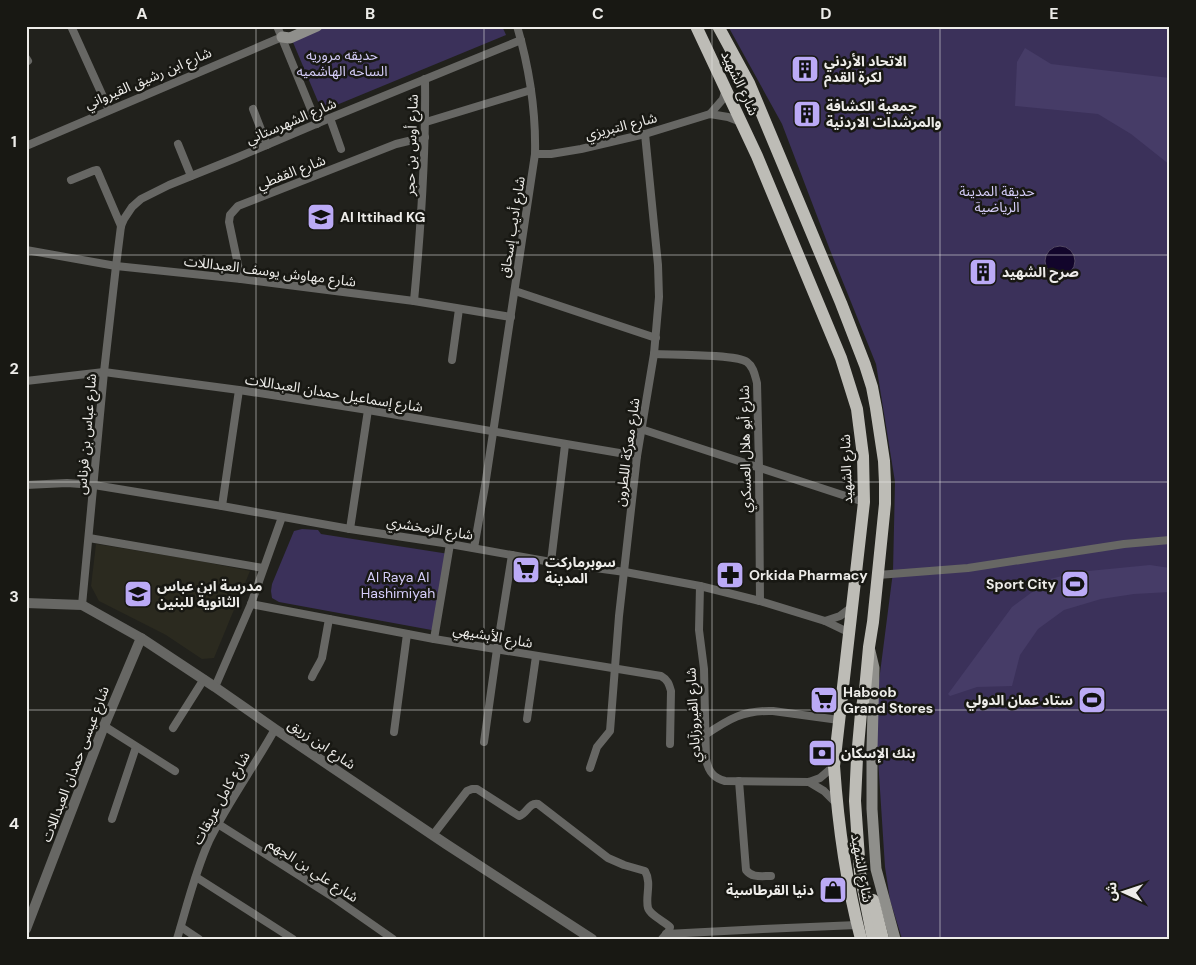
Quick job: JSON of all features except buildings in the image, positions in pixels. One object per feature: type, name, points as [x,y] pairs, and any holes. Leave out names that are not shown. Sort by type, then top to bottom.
[{"type":"highway","name":"شارع الشهيد","points":[[696,26],[742,123],[841,358],[857,409],[863,456],[864,502],[834,766],[836,803],[844,865],[860,939]]},
{"type":"highway","name":"شارع الشهيد","points":[[718,26],[749,83],[841,303],[872,387],[886,483],[878,575],[857,758],[855,801],[860,874],[873,939]]},
{"type":"highway","points":[[858,839],[883,939]]},
{"type":"main road","name":"شارع ابن رشيق القيرواني","points":[[282,37],[302,26]]},
{"type":"main road","name":"شارع ابن رشيق القيرواني","points":[[282,37],[290,38],[317,26]]},
{"type":"main road","points":[[869,647],[874,668],[872,799],[876,869],[895,939]]},
{"type":"street","points":[[71,26],[110,110]]},
{"type":"street","points":[[277,26],[317,124]]},
{"type":"street","name":"شارع أديب إسحاق","points":[[474,548],[535,154],[536,133],[531,90],[517,26]]},
{"type":"street","name":"شارع ابن رشيق القيرواني","points":[[26,146],[282,37]]},
{"type":"street","name":"شارع الشهرستاني","points":[[116,266],[124,219],[132,207],[141,199],[169,185],[521,40]]},
{"type":"street","name":"شارع أوس بن حجر","points":[[414,301],[426,122],[425,79]]},
{"type":"street","points":[[710,114],[723,99],[726,89]]},
{"type":"street","points":[[426,122],[531,90]]},
{"type":"street","points":[[253,109],[267,145]]},
{"type":"street","points":[[710,114],[728,117],[742,123]]},
{"type":"street","name":"شارع التبريزي","points":[[535,154],[566,152],[645,134],[710,114]]},
{"type":"street","points":[[330,118],[341,149]]},
{"type":"street","name":"شارع معركة اللطرون","points":[[590,768],[597,747],[610,731],[614,668],[637,456],[654,354],[660,297],[645,134]]},
{"type":"street","name":"شارع القفطي","points":[[241,279],[229,222],[230,215],[238,206],[396,144],[425,137]]},
{"type":"street","points":[[178,144],[191,176]]},
{"type":"street","points":[[71,180],[97,170],[122,226]]},
{"type":"street","name":"شارع مهاوش يوسف العبداللات","points":[[26,250],[116,266],[241,279],[414,301],[511,317]]},
{"type":"street","name":"شارع عباس بن فرناس","points":[[82,605],[116,266]]},
{"type":"street","points":[[515,291],[656,338]]},
{"type":"street","points":[[452,360],[459,309]]},
{"type":"street","name":"شارع أبو هلال العسكري","points":[[654,354],[732,357],[746,361],[754,372],[757,383],[760,601]]},
{"type":"street","name":"شارع إسماعيل حمدان العبداللات","points":[[26,381],[104,372],[368,410],[637,456]]},
{"type":"street","points":[[222,506],[239,390]]},
{"type":"street","points":[[350,529],[368,410]]},
{"type":"street","points":[[641,429],[864,502]]},
{"type":"street","points":[[551,562],[565,445]]},
{"type":"street","name":"شارع الزمخشري","points":[[26,485],[66,482],[94,485],[551,562],[625,572],[700,586],[760,601],[826,620],[850,633]]},
{"type":"street","points":[[215,687],[250,604],[282,517]]},
{"type":"street","points":[[89,538],[263,568]]},
{"type":"street","points":[[878,575],[968,568],[1124,544],[1170,540]]},
{"type":"street","points":[[434,639],[450,544]]},
{"type":"street","points":[[484,742],[512,555]]},
{"type":"street","name":"شارع الفيروزآبادي","points":[[700,586],[699,630],[704,664],[705,735],[707,764],[711,774],[720,780],[809,782]]},
{"type":"street","name":"شارع ابن زريق","points":[[26,604],[82,605],[141,638],[433,835],[592,939]]},
{"type":"street","name":"شارع الأبشيهي","points":[[250,604],[434,639],[661,676],[666,679],[671,691],[670,744]]},
{"type":"street","points":[[826,620],[840,616],[853,606]]},
{"type":"street","points":[[312,677],[322,658],[329,619]]},
{"type":"street","points":[[394,732],[406,634]]},
{"type":"street","name":"شارع عيسى حمدان العبداللات","points":[[26,929],[30,906],[141,638]]},
{"type":"street","points":[[527,719],[536,656]]},
{"type":"street","points":[[173,728],[204,679]]},
{"type":"street","points":[[705,735],[729,719],[750,712],[773,711],[839,720]]},
{"type":"street","points":[[104,726],[175,772]]},
{"type":"street","name":"شارع كامل عريقات","points":[[177,939],[196,877],[209,843],[241,784],[275,729]]},
{"type":"street","points":[[112,819],[136,746]]},
{"type":"street","points":[[809,782],[822,776],[834,766]]},
{"type":"street","points":[[739,781],[746,870],[754,876],[771,876]]},
{"type":"street","points":[[809,782],[824,791],[836,803]]},
{"type":"street","points":[[433,835],[470,789],[477,789],[519,816],[533,804],[538,804],[608,858],[645,871],[648,877],[648,909],[670,927],[669,932],[664,937]]},
{"type":"street","name":"شارع علي بن الجهم","points":[[218,824],[330,895],[393,939]]},
{"type":"street","points":[[196,877],[294,939]]},
{"type":"street","points":[[664,937],[763,929],[857,925]]},
{"type":"street","points":[[181,927],[200,939]]},
{"type":"shaded area","points":[[1025,48],[1051,64],[1170,78],[1170,165],[1131,134],[1098,114],[1015,106],[1017,62]]},
{"type":"shaded area","points":[[1060,246],[1071,250],[1075,261],[1071,272],[1060,276],[1049,272],[1045,261],[1049,250]]},
{"type":"shaded area","points":[[96,544],[250,571],[214,658],[202,659],[166,635],[99,601],[91,586]]},
{"type":"shaded area","points":[[1150,565],[1170,568],[1170,592],[1134,594],[1101,599],[1064,610],[1038,629],[1020,655],[1012,686],[977,687],[950,696],[948,694],[1012,607],[1050,579],[1078,572]]},
{"type":"green space","name":"حديقه مروريه الساحه الهاشميه","points":[[325,26],[502,26],[506,35],[322,111],[292,40]]},
{"type":"green space","name":"حديقة المدينة الرياضية","points":[[728,26],[1170,26],[1170,939],[902,939],[890,900],[885,867],[875,712],[893,572],[895,482],[876,364],[782,124]]},
{"type":"green space","name":"Al Raya Al Hashimiyah","points":[[302,529],[318,530],[321,534],[449,554],[437,631],[279,602],[272,598],[272,584],[294,531]]},
{"type":"place","name":"الاتحاد الأردني لكرة القدم","points":[[805,69]]},
{"type":"place","name":"جمعية الكشافة والمرشدات الاردنية","points":[[807,114]]},
{"type":"place","name":"Al Ittihad KG","points":[[321,217]]},
{"type":"place","name":"صرح الشهيد","points":[[983,272]]},
{"type":"place","name":"سوبرماركت المدينة","points":[[526,570]]},
{"type":"place","name":"Orkida Pharmacy","points":[[730,575]]},
{"type":"place","name":"Sport City","points":[[1075,584]]},
{"type":"place","name":"مدرسة ابن عباس الثانوية للبنين","points":[[138,594]]},
{"type":"place","name":"Haboob Grand Stores","points":[[824,700]]},
{"type":"place","name":"ستاد عمان الدولي","points":[[1092,700]]},
{"type":"place","name":"بنك الإسكان","points":[[822,753]]},
{"type":"place","name":"دنيا القرطاسية","points":[[833,890]]}]
